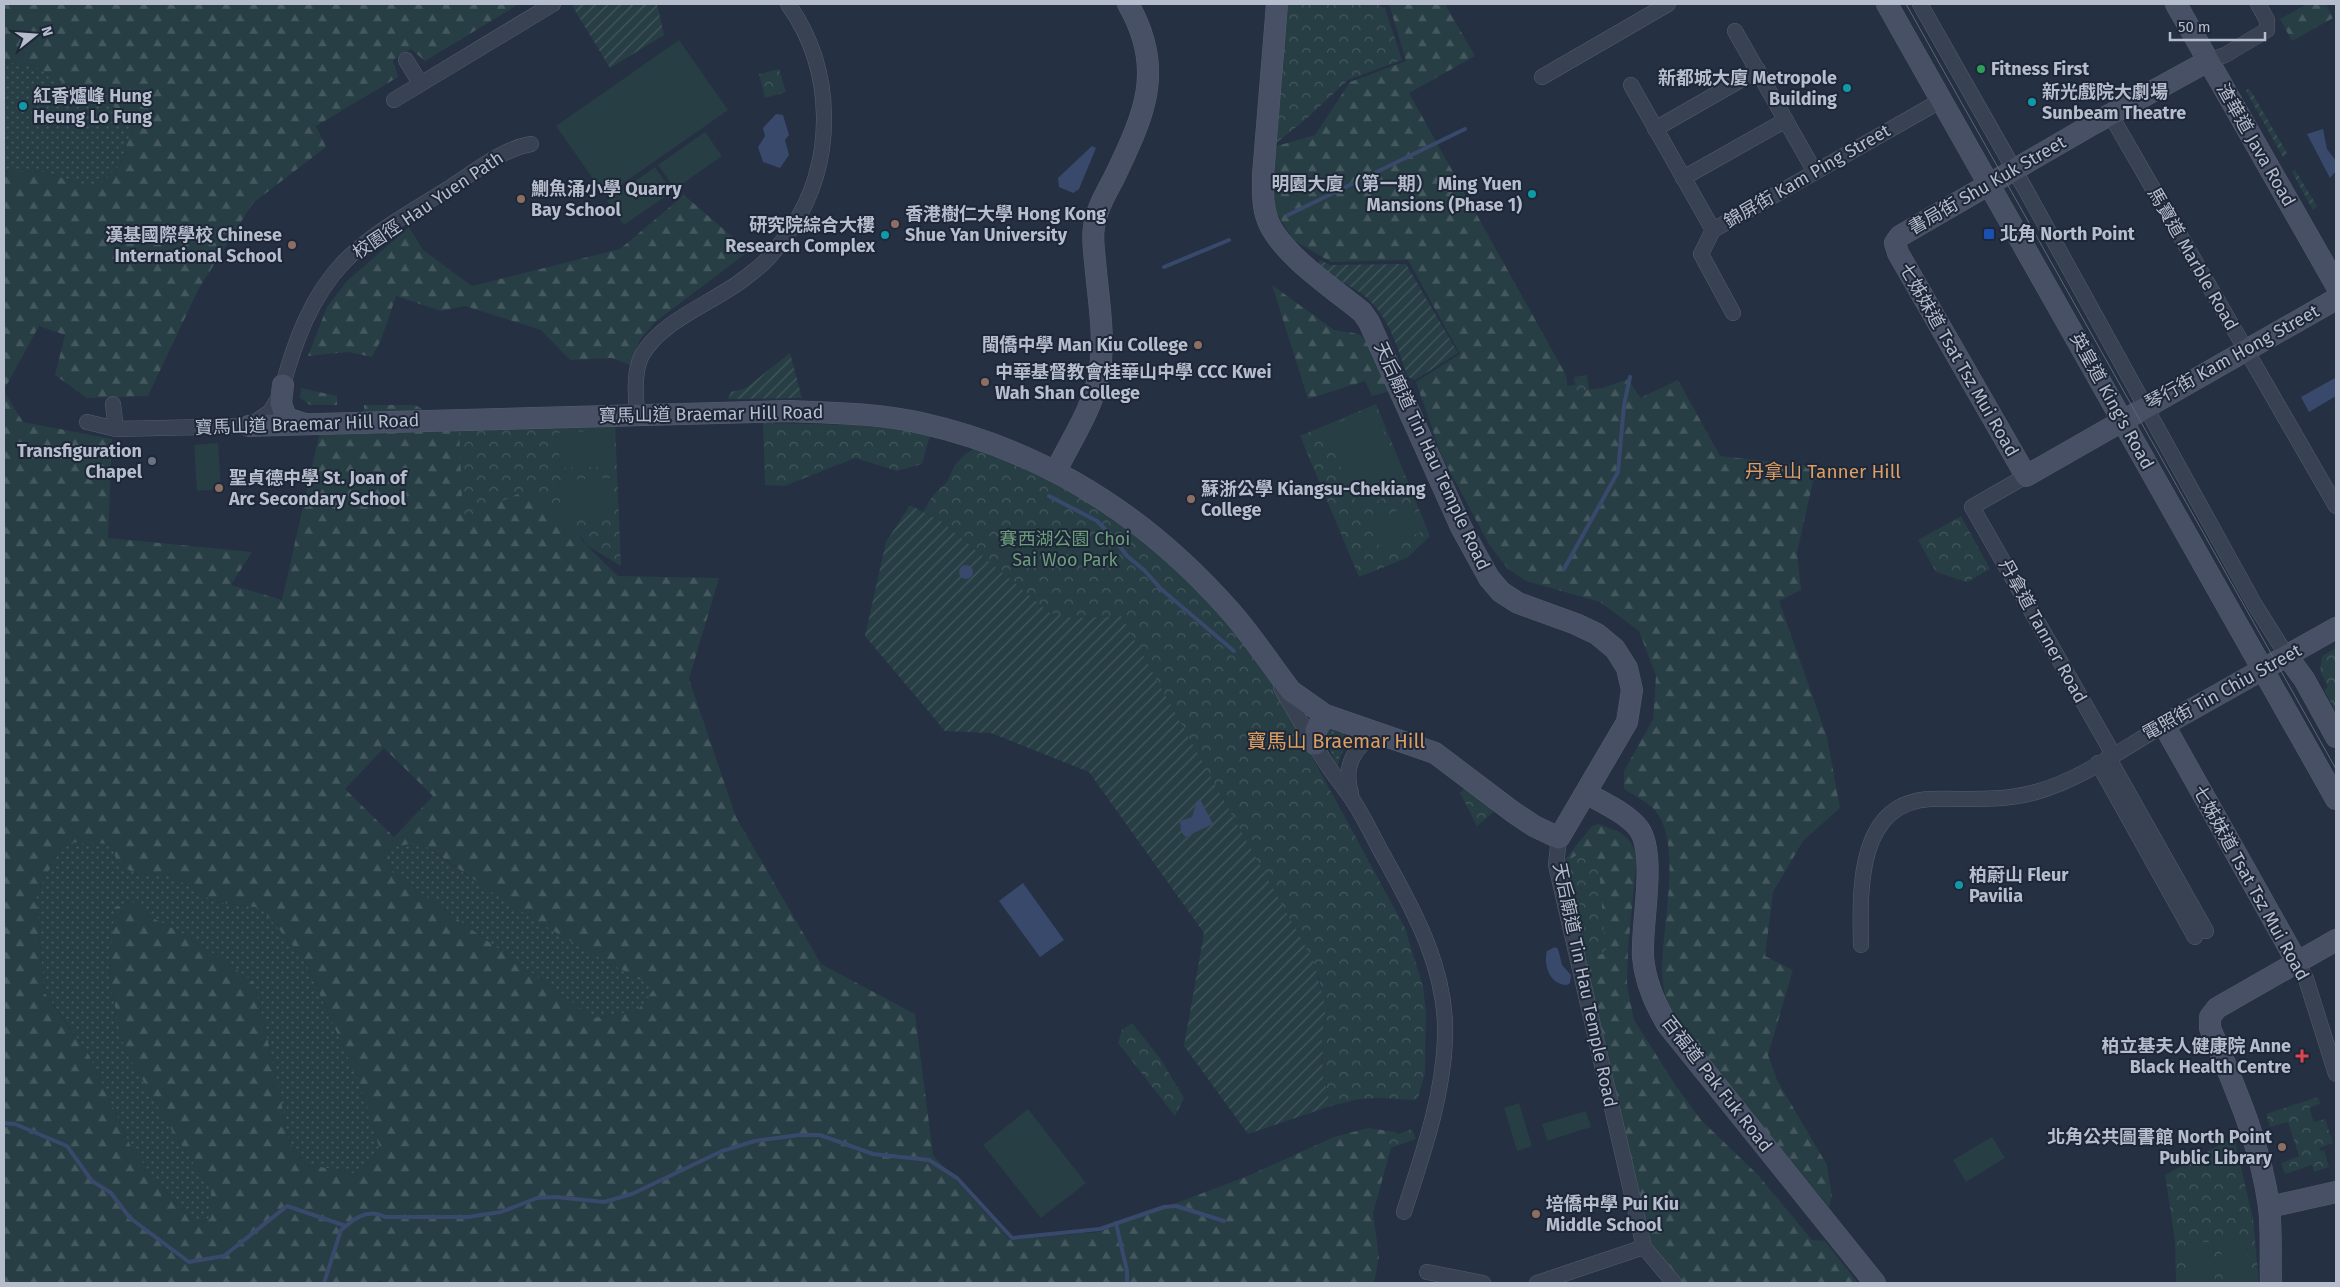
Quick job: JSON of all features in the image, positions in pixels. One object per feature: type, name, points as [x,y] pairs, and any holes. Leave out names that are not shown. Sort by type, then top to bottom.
[{"type":"street","points":[[394,100],[553,4]]},
{"type":"street","points":[[637,415],[638,367],[642,356],[653,341],[669,327],[732,288],[762,265],[780,246],[797,220],[816,177],[824,137],[822,84],[806,36],[788,4]]},
{"type":"street","points":[[1056,470],[1089,404],[1099,374],[1101,343],[1094,226],[1145,104],[1149,78],[1144,38],[1128,4]]},
{"type":"street","name":"天后廟道 Tin Hau Temple Road","points":[[1277,4],[1263,175],[1263,200],[1268,220],[1276,236],[1295,258],[1367,318],[1461,527],[1489,578],[1501,592],[1518,603],[1576,624],[1607,641],[1621,658],[1631,680],[1630,711],[1623,730],[1559,838],[1556,865],[1644,1247],[1674,1283]]},
{"type":"street","points":[[1542,76],[1668,4]]},
{"type":"street","name":"英皇道 King's Road","points":[[1888,4],[2336,799]]},
{"type":"street","name":"英皇道 King's Road","points":[[1920,4],[2255,605],[2304,679],[2336,737]]},
{"type":"street","name":"渣華道 Java Road","points":[[2176,4],[2336,285]]},
{"type":"street","name":"書局街 Shu Kuk Street","points":[[1895,243],[1900,236],[2110,114],[2208,61],[2224,55],[2266,30],[2267,20],[2258,4]]},
{"type":"street","points":[[1735,31],[1815,172]]},
{"type":"street","points":[[406,60],[420,83]]},
{"type":"street","points":[[1656,129],[1758,70]]},
{"type":"street","name":"錦屏街 Kam Ping Street","points":[[1631,85],[1713,230],[1942,100]]},
{"type":"street","name":"馬寶道 Marble Road","points":[[2110,114],[2336,506]]},
{"type":"street","points":[[1683,178],[1786,120]]},
{"type":"street","name":"校園徑 Hau Yuen Path","points":[[250,426],[270,412],[278,401],[298,335],[328,283],[343,263],[367,242],[505,152],[531,144]]},
{"type":"street","points":[[1713,230],[1701,254],[1733,313]]},
{"type":"street","name":"七姊妹道 Tsat Tsz Mui Road","points":[[1895,243],[1898,253],[2026,476]]},
{"type":"street","name":"琴行街 Kam Hong Street","points":[[1972,507],[2145,406],[2336,299]]},
{"type":"street","points":[[282,388],[282,411],[286,418],[306,424]]},
{"type":"street","points":[[113,404],[116,429]]},
{"type":"street","name":"寶馬山道 Braemar Hill Road","points":[[87,422],[116,429],[790,411],[857,414],[907,420],[942,428],[1003,448],[1056,470],[1100,496],[1175,555],[1233,614],[1291,691],[1325,715],[1435,753],[1513,812],[1534,826],[1559,838]]},
{"type":"street","name":"丹拿道 Tanner Road","points":[[1972,507],[2201,934]]},
{"type":"street","name":"電照街 Tin Chiu Street","points":[[1861,945],[1860,895],[1863,868],[1872,842],[1881,824],[1890,814],[1915,802],[2005,798],[2037,792],[2067,780],[2334,629]]},
{"type":"street","name":"寶馬山道 Braemar Hill Road","points":[[1258,649],[1315,744],[1352,800],[1423,932],[1437,972],[1445,1039],[1438,1095],[1426,1142],[1404,1212]]},
{"type":"street","points":[[1315,744],[1316,730],[1325,715]]},
{"type":"street","name":"七姊妹道 Tsat Tsz Mui Road","points":[[2164,726],[2306,979],[2336,1074]]},
{"type":"street","name":"寶馬山道 Braemar Hill Road","points":[[1352,800],[1348,781],[1350,759],[1364,741],[1376,734]]},
{"type":"street","name":"百福道 Pak Fuk Road","points":[[1586,793],[1617,811],[1638,828],[1644,838],[1647,851],[1643,959],[1653,997],[1659,1010],[1678,1039],[1875,1283]]},
{"type":"street","points":[[2271,1283],[2269,1207],[2249,1128],[2229,1071],[2210,1028],[2210,1017],[2217,1008],[2336,940]]},
{"type":"street","points":[[2269,1207],[2336,1192]]},
{"type":"street","points":[[1536,1283],[1644,1247]]},
{"type":"street","points":[[1427,1272],[1483,1283]]},
{"type":"green space","points":[[4,4],[519,4],[425,61],[411,49],[393,60],[398,77],[316,126],[326,147],[253,203],[198,290],[148,396],[87,398],[55,375],[65,335],[39,326],[4,390],[4,171],[45,172],[95,189],[120,165],[136,117],[83,93],[30,64],[4,62]]},
{"type":"green space","points":[[571,4],[657,4],[664,35],[610,68]]},
{"type":"green space","points":[[1279,4],[1376,4],[1385,8],[1402,60],[1348,80],[1306,119],[1270,148]]},
{"type":"green space","points":[[1389,4],[1445,4],[1475,56],[1409,93],[1566,375],[1568,392],[1603,388],[1628,379],[1640,398],[1678,380],[1720,456],[1835,469],[1813,481],[1797,553],[1801,590],[1779,601],[1827,737],[1840,808],[1803,841],[1773,892],[1765,956],[1793,970],[1768,1055],[1777,1080],[1827,1165],[1832,1196],[1829,1207],[1685,1032],[1674,1015],[1666,997],[1662,964],[1670,867],[1668,844],[1663,824],[1653,808],[1624,789],[1624,771],[1653,719],[1656,676],[1639,631],[1600,602],[1526,581],[1508,569],[1490,546],[1442,457],[1416,382],[1460,354],[1408,260],[1331,262],[1293,240],[1269,200],[1270,148],[1315,135],[1350,82],[1406,61]]},
{"type":"green space","points":[[2307,4],[2326,4],[2333,18],[2292,41],[2280,19]]},
{"type":"green space","points":[[679,40],[728,110],[605,196],[556,126]]},
{"type":"green space","points":[[4,62],[30,64],[83,93],[136,117],[120,165],[95,189],[45,172],[4,171]]},
{"type":"green space","points":[[779,69],[786,92],[765,98],[759,74]]},
{"type":"green space","points":[[2248,89],[2251,91],[2287,153],[2283,157],[2246,91]]},
{"type":"green space","points":[[705,132],[722,156],[675,189],[658,165]]},
{"type":"green space","points":[[655,167],[672,192],[624,225],[607,201]]},
{"type":"green space","points":[[2295,170],[2317,206],[2313,210],[2292,172]]},
{"type":"green space","points":[[684,195],[749,251],[654,323],[640,340],[630,365],[612,358],[570,360],[541,330],[465,306],[441,311],[396,296],[381,340],[372,357],[348,352],[308,356],[327,307],[347,281],[409,227],[423,250],[472,286],[620,249]]},
{"type":"green space","points":[[1320,260],[1330,265],[1406,264],[1458,353],[1415,380],[1408,377],[1388,325],[1376,307],[1356,290],[1315,268]]},
{"type":"green space","points":[[1272,285],[1334,330],[1360,335],[1370,347],[1390,391],[1372,396],[1365,381],[1308,399]]},
{"type":"green space","points":[[790,353],[802,398],[728,399],[731,392],[746,388]]},
{"type":"green space","points":[[1587,375],[1589,390],[1568,393],[1567,386],[1575,385],[1574,377]]},
{"type":"green space","points":[[301,388],[337,396],[337,405],[310,405],[300,398]]},
{"type":"green space","points":[[4,391],[23,422],[112,439],[108,538],[252,552],[231,585],[282,600],[320,431],[459,428],[529,473],[550,509],[578,532],[583,542],[618,576],[719,578],[689,679],[736,817],[821,964],[915,1014],[933,1155],[1010,1240],[1099,1232],[1248,1176],[1334,1137],[1368,1128],[1396,1132],[1397,1134],[1387,1138],[1391,1148],[1373,1213],[1379,1257],[1374,1283],[389,1283],[378,1280],[379,1283],[4,1283]],"holes":[[[384,748],[433,796],[394,837],[345,789]],[[64,842],[112,844],[117,864],[141,876],[172,876],[215,902],[261,908],[304,959],[359,1082],[380,1149],[358,1174],[305,1164],[289,1142],[254,982],[191,938],[147,915],[131,901],[115,907],[109,979],[124,1048],[174,1134],[211,1189],[211,1218],[196,1222],[179,1208],[133,1151],[89,1055],[44,992],[36,895]],[[420,842],[515,908],[587,951],[655,988],[637,1011],[594,1018],[392,872],[388,848]]]},
{"type":"green space","points":[[1376,404],[1430,536],[1407,558],[1359,577],[1300,436]]},
{"type":"green space","points":[[364,405],[415,405],[427,412],[364,412]]},
{"type":"green space","points":[[1373,408],[1408,487],[1359,509],[1324,429]]},
{"type":"green space","points":[[615,423],[621,566],[586,545],[578,532],[527,490],[463,518],[459,429]]},
{"type":"green space","points":[[763,423],[856,425],[931,432],[922,464],[897,471],[855,458],[785,486],[765,485]]},
{"type":"green space","points":[[611,430],[613,466],[560,468],[558,433]]},
{"type":"green space","points":[[218,443],[221,489],[197,491],[194,445]]},
{"type":"green space","name":"賽西湖公園 Choi Sai Woo Park","points":[[981,445],[1080,490],[1192,576],[1266,672],[1405,928],[1423,987],[1426,1012],[1425,1073],[1418,1098],[1414,1100],[1359,1099],[1331,1106],[1323,1077],[1322,1035],[1325,1014],[1319,978],[1121,616],[1073,618],[1050,614],[942,522],[923,512],[933,495],[947,482],[955,465],[965,454]]},
{"type":"green space","points":[[612,478],[614,514],[561,516],[559,480]]},
{"type":"green space","points":[[1412,504],[1423,531],[1381,550],[1369,523]]},
{"type":"green space","points":[[910,505],[942,522],[1050,613],[1073,618],[1121,616],[1314,962],[1324,1002],[1325,1014],[1322,1035],[1323,1077],[1331,1106],[1248,1134],[1184,1046],[1204,933],[1089,772],[991,733],[945,731],[865,636],[886,542]]},
{"type":"green space","points":[[1961,516],[1990,569],[1967,582],[1936,572],[1918,540]]},
{"type":"green space","points":[[2336,648],[2336,712],[2324,690],[2328,687],[2320,671],[2322,656]]},
{"type":"green space","points":[[1329,723],[1356,733],[1345,745],[1337,767],[1324,733]]},
{"type":"green space","points":[[1465,788],[1495,811],[1477,826],[1460,793]]},
{"type":"green space","points":[[1599,824],[1623,834],[1631,842],[1637,856],[1628,949],[1627,985],[1634,1020],[1676,1086],[1701,1120],[1758,1175],[1812,1240],[1825,1241],[1858,1283],[1680,1283],[1651,1243],[1563,862],[1592,826]]},
{"type":"green space","points":[[64,842],[112,844],[117,864],[141,876],[172,876],[215,902],[261,908],[304,959],[359,1082],[380,1149],[358,1174],[305,1164],[289,1142],[254,982],[191,938],[147,915],[131,901],[115,907],[109,979],[124,1048],[174,1134],[211,1189],[211,1218],[196,1222],[179,1208],[133,1151],[89,1055],[44,991],[36,895]]},
{"type":"green space","points":[[420,842],[477,882],[535,919],[656,988],[637,1011],[594,1018],[392,872],[388,847]]},
{"type":"green space","points":[[1580,854],[1599,869],[1606,952],[1584,962],[1563,862]]},
{"type":"green space","points":[[1132,1023],[1160,1058],[1184,1098],[1175,1116],[1118,1043],[1122,1030]]},
{"type":"green space","points":[[2318,1097],[2320,1104],[2309,1108],[2314,1122],[2325,1119],[2333,1143],[2319,1148],[2320,1151],[2324,1150],[2329,1167],[2314,1172],[2312,1165],[2285,1174],[2281,1163],[2299,1156],[2288,1122],[2270,1127],[2266,1114]]},
{"type":"green space","points":[[1519,1103],[1532,1146],[1517,1151],[1504,1108]]},
{"type":"green space","points":[[1028,1109],[1086,1183],[1041,1218],[983,1145]]},
{"type":"green space","points":[[1586,1111],[1591,1127],[1547,1141],[1542,1124]]},
{"type":"green space","points":[[1412,1129],[1416,1139],[1391,1148],[1387,1138]]},
{"type":"green space","points":[[1992,1137],[2005,1158],[1966,1182],[1953,1160]]},
{"type":"green space","points":[[2234,1137],[2253,1219],[2259,1283],[2176,1283],[2175,1241],[2165,1175]]},
{"type":"green space","points":[[2221,1240],[2247,1240],[2249,1283],[2223,1283]]},
{"type":"green space","points":[[2213,1242],[2215,1283],[2188,1283],[2187,1243]]},
{"type":"water","points":[[776,114],[783,115],[789,135],[785,140],[789,155],[780,168],[763,162],[758,147],[765,136],[763,128]]},
{"type":"water","points":[[2323,129],[2327,149],[2336,161],[2336,171],[2330,178],[2307,134]]},
{"type":"water","points":[[1092,146],[1096,148],[1079,189],[1073,193],[1059,187],[1058,178]]},
{"type":"water","points":[[2335,378],[2336,396],[2309,412],[2301,397]]},
{"type":"water","points":[[963,565],[969,565],[973,572],[969,579],[963,579],[959,575],[959,569]]},
{"type":"water","points":[[1200,799],[1213,824],[1185,837],[1181,831],[1180,821],[1192,817],[1197,801]]},
{"type":"water","points":[[1023,883],[1064,940],[1040,957],[999,901]]},
{"type":"water","points":[[1555,947],[1558,949],[1562,965],[1571,975],[1570,983],[1567,985],[1556,982],[1547,968],[1547,951]]},
{"type":"waterway","points":[[1288,215],[1465,129]]},
{"type":"waterway","points":[[1164,267],[1229,240]]},
{"type":"waterway","points":[[1564,569],[1618,472],[1624,405],[1630,377]]},
{"type":"waterway","points":[[1049,496],[1097,521],[1112,536],[1127,556],[1144,570],[1161,589],[1234,651]]},
{"type":"waterway","points":[[4,1123],[15,1124],[67,1146],[92,1181],[111,1193],[130,1218],[189,1262],[224,1256],[287,1206],[346,1226],[355,1219],[369,1214],[385,1217],[468,1217],[501,1212],[537,1198],[556,1197],[604,1202],[632,1194],[722,1151],[755,1141],[799,1135],[820,1135],[873,1154],[929,1160],[957,1178],[1012,1238],[1100,1229],[1164,1207],[1176,1206],[1224,1221]]},
{"type":"waterway","points":[[1116,1223],[1127,1271],[1127,1283]]},
{"type":"waterway","points":[[324,1283],[341,1230],[346,1226]]},
{"type":"tram line","points":[[1906,4],[2336,769]]},
{"type":"place","name":"Fitness First","points":[[1981,69]]},
{"type":"place","name":"新都城大廈 Metropole Building","points":[[1847,88]]},
{"type":"place","name":"新光戲院大劇場 Sunbeam Theatre","points":[[2032,102]]},
{"type":"place","name":"紅香爐峰 Hung Heung Lo Fung","points":[[23,106]]},
{"type":"place","name":"明園大廈（第一期） Ming Yuen Mansions (Phase 1)","points":[[1532,194]]},
{"type":"place","name":"鰂魚涌小學 Quarry Bay School","points":[[521,199]]},
{"type":"place","name":"香港樹仁大學 Hong Kong Shue Yan University","points":[[895,224]]},
{"type":"place","name":"北角 North Point","points":[[1989,234]]},
{"type":"place","name":"研究院綜合大樓 Research Complex","points":[[885,235]]},
{"type":"place","name":"漢基國際學校 Chinese International School","points":[[292,245]]},
{"type":"place","name":"閩僑中學 Man Kiu College","points":[[1198,345]]},
{"type":"place","name":"中華基督教會桂華山中學 CCC Kwei Wah Shan College","points":[[985,382]]},
{"type":"place","name":"Transfiguration Chapel","points":[[152,461]]},
{"type":"place","name":"聖貞德中學 St. Joan of Arc Secondary School","points":[[219,488]]},
{"type":"place","name":"蘇浙公學 Kiangsu-Chekiang College","points":[[1191,499]]},
{"type":"place","name":"柏蔚山 Fleur Pavilia","points":[[1959,885]]},
{"type":"place","name":"柏立基夫人健康院 Anne Black Health Centre","points":[[2302,1056]]},
{"type":"place","name":"北角公共圖書館 North Point Public Library","points":[[2282,1147]]},
{"type":"place","name":"培僑中學 Pui Kiu Middle School","points":[[1536,1214]]},
{"type":"district","name":"丹拿山 Tanner Hill","points":[[1823,471]]},
{"type":"district","name":"寶馬山 Braemar Hill","points":[[1336,741]]}]
